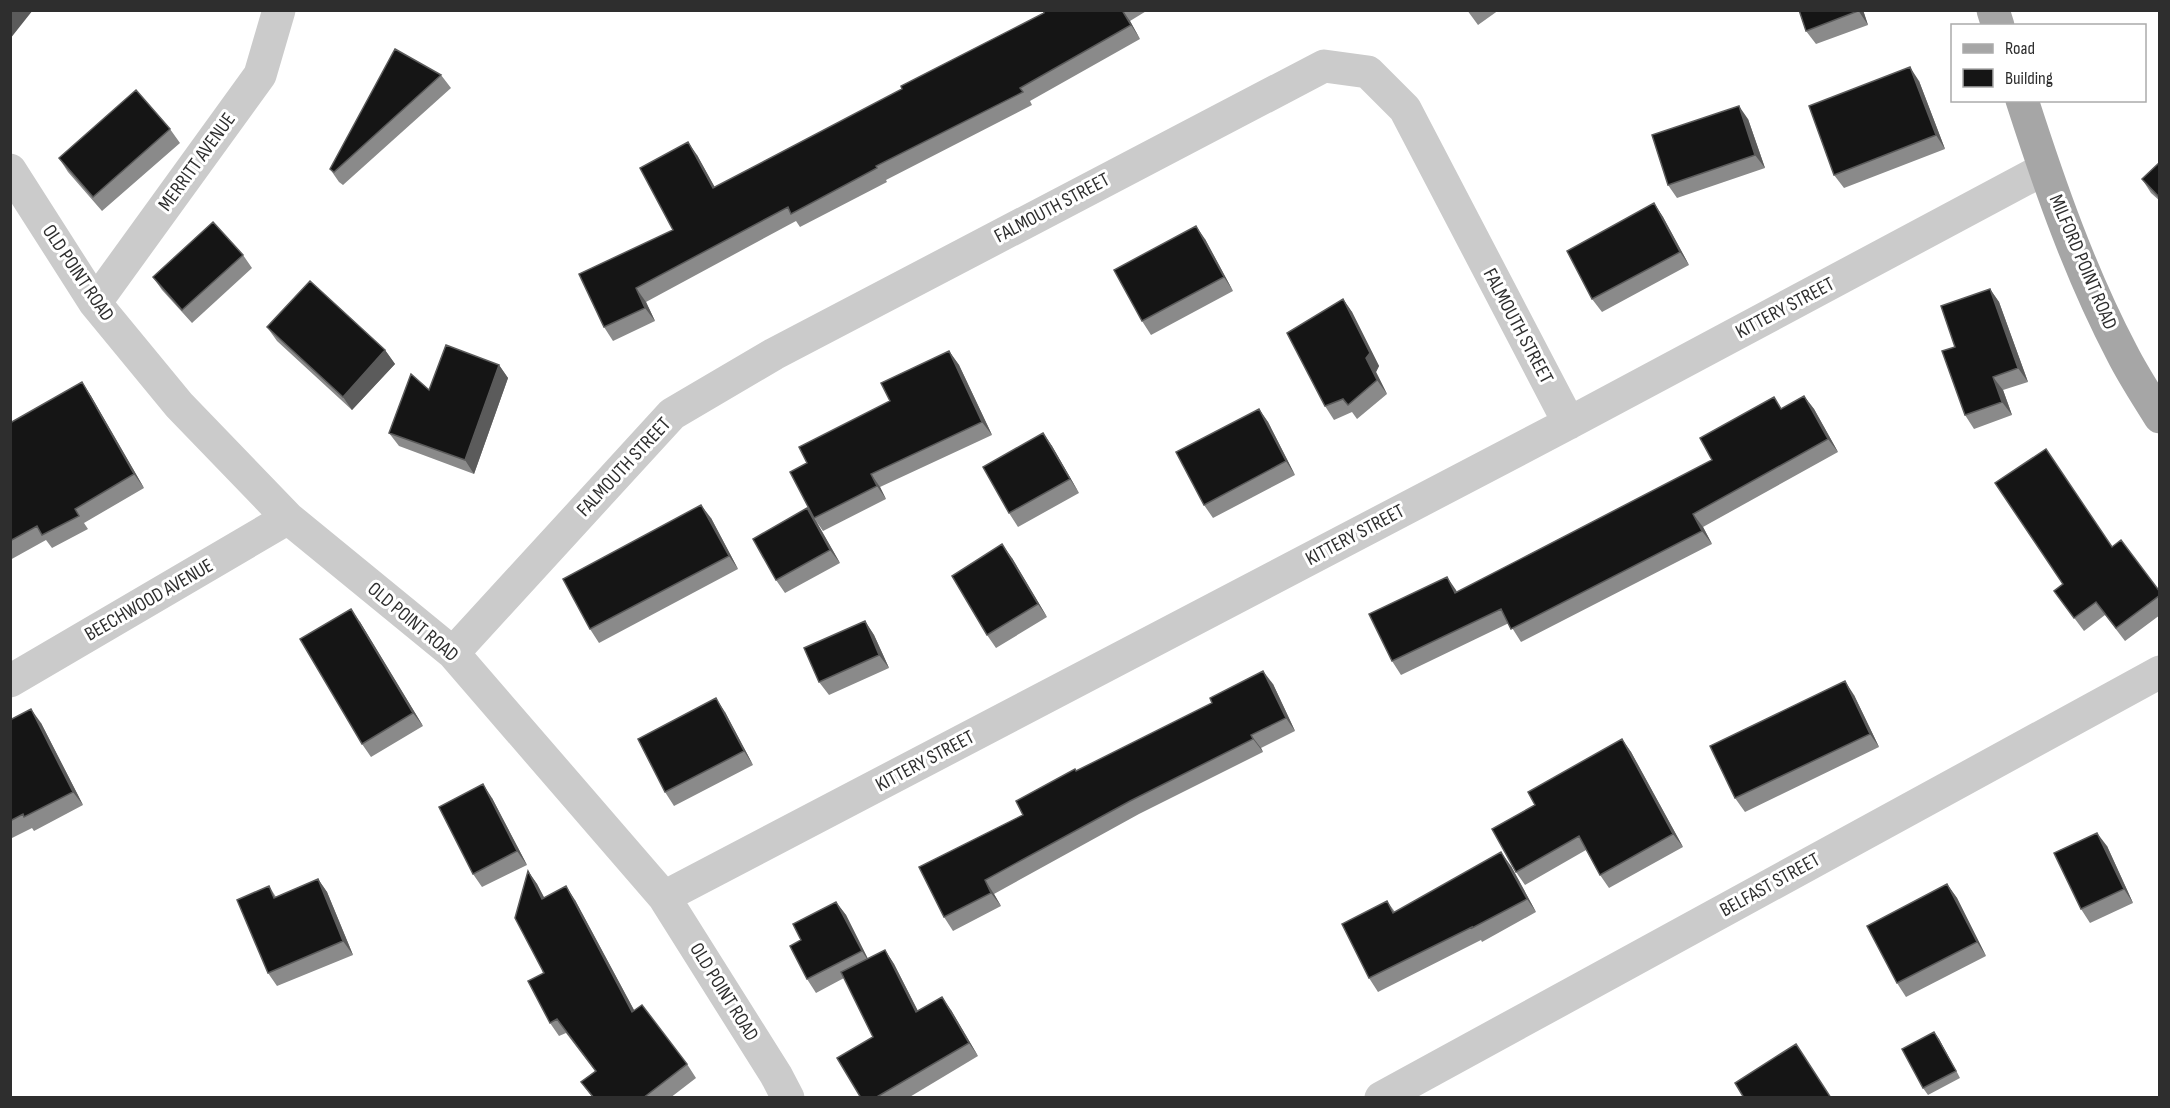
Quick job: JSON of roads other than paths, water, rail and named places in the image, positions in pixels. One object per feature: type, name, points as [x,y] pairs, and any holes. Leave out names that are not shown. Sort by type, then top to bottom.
[{"type":"main road","name":"MILFORD POINT ROAD","points":[[2023,102],[2044,169],[2081,265],[2122,354],[2160,417]]},
{"type":"street","name":"MERRITT AVENUE","points":[[95,303],[260,75],[279,10]]},
{"type":"street","name":"FALMOUTH STREET","points":[[453,653],[672,414],[774,354],[1324,66],[1368,72],[1405,109],[1569,423]]},
{"type":"street","name":"KITTERY STREET","points":[[664,897],[1569,423],[2044,169]]},
{"type":"street","name":"OLD POINT ROAD","points":[[10,170],[23,218],[179,405],[288,518],[453,653],[664,897],[776,1075],[788,1098]]},
{"type":"street","name":"BEECHWOOD AVENUE","points":[[10,681],[288,518]]},
{"type":"street","name":"BELFAST STREET","points":[[1381,1098],[2160,672]]}]
